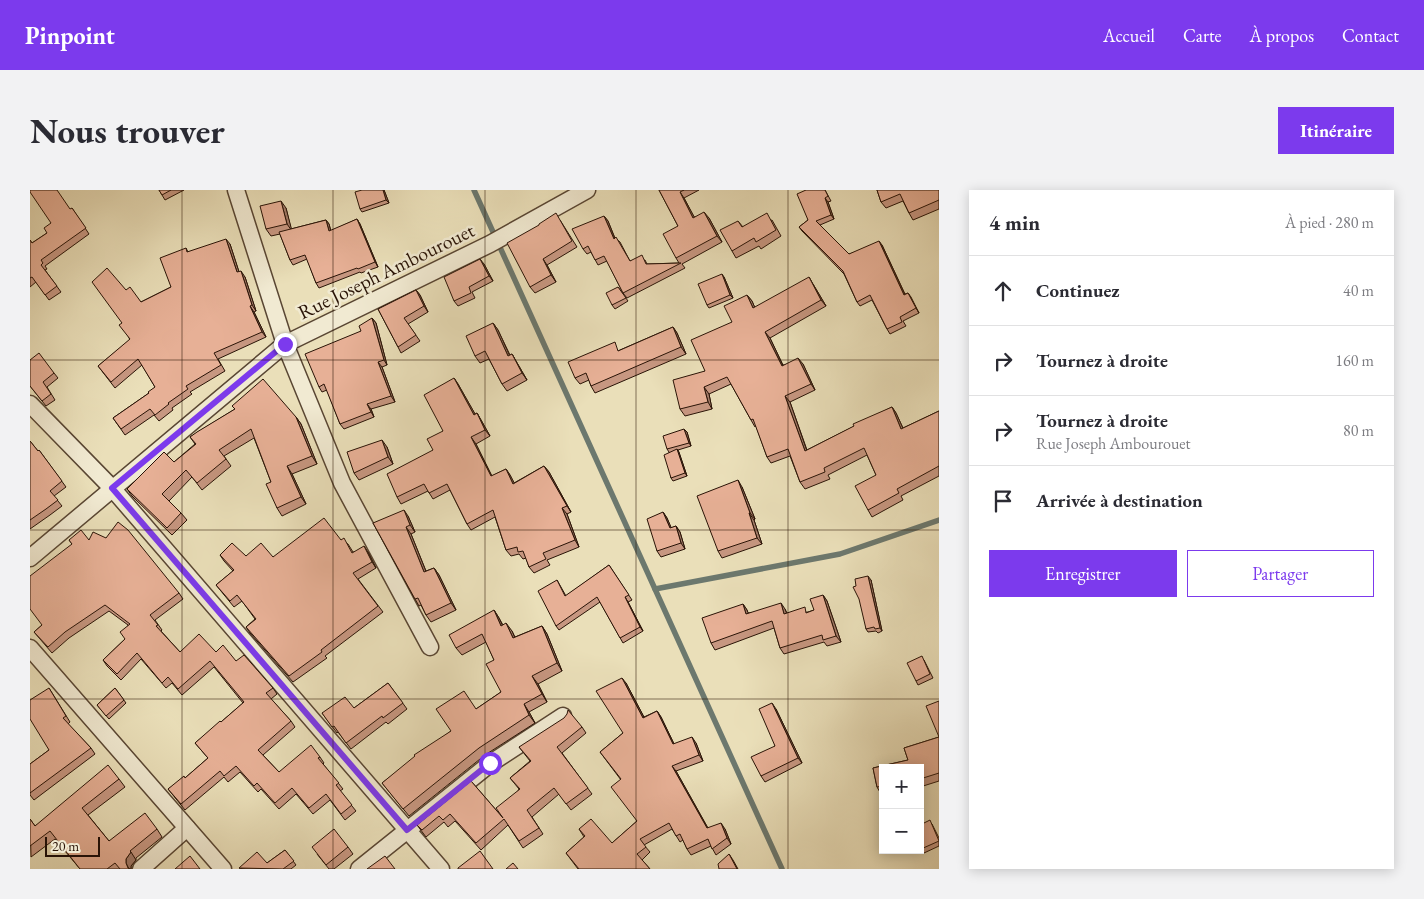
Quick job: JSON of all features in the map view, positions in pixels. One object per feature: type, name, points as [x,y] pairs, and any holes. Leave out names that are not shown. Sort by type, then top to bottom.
[{"type":"street","points":[[236,190],[285,344],[342,483],[430,648]]},
{"type":"street","name":"Rue Joseph Ambourouet","points":[[30,558],[285,344],[490,244],[587,190]]},
{"type":"street","points":[[30,404],[112,488],[441,869]]},
{"type":"street","points":[[30,648],[223,869]]},
{"type":"street","points":[[359,869],[490,763],[563,716]]},
{"type":"street","points":[[141,869],[187,828]]},
{"type":"building","points":[[30,190],[57,190],[86,228],[41,260],[43,263],[41,265],[57,286],[45,295],[32,277],[30,278],[30,240],[32,243],[47,233],[44,228],[51,223]]},
{"type":"building","points":[[159,190],[171,190],[162,195]]},
{"type":"building","points":[[383,190],[386,200],[360,209],[355,192]]},
{"type":"building","points":[[659,190],[684,190],[680,192],[693,218],[704,212],[717,236],[676,258],[663,234],[678,226]]},
{"type":"building","points":[[806,190],[825,190],[828,196],[825,198],[831,215],[816,221],[849,254],[879,241],[904,295],[908,293],[916,308],[900,317],[902,322],[887,329],[870,295],[857,302],[843,271],[799,227],[808,220],[797,194]]},
{"type":"building","points":[[877,190],[939,190],[939,200],[909,213],[900,194],[881,202]]},
{"type":"building","points":[[281,201],[287,224],[266,229],[260,206]]},
{"type":"building","points":[[556,213],[572,241],[543,259],[551,275],[530,287],[507,243]]},
{"type":"building","points":[[767,213],[776,230],[756,242],[754,238],[732,251],[720,230],[738,221],[742,227]]},
{"type":"building","points":[[604,216],[614,239],[616,237],[630,261],[642,255],[646,264],[681,263],[623,293],[604,256],[595,260],[588,246],[583,249],[572,229]]},
{"type":"building","points":[[357,219],[375,262],[316,283],[305,255],[290,260],[279,232],[326,220],[329,231]]},
{"type":"building","points":[[226,239],[237,272],[241,271],[252,305],[250,306],[262,332],[214,353],[221,365],[186,386],[188,389],[155,415],[150,409],[121,429],[113,418],[155,387],[138,359],[111,382],[98,366],[130,339],[119,325],[122,323],[92,282],[107,268],[126,290],[130,287],[141,302],[171,287],[160,258],[186,248],[187,252]]},
{"type":"building","points":[[480,259],[489,276],[469,287],[471,293],[454,301],[444,277]]},
{"type":"building","points":[[722,274],[730,295],[707,305],[698,284]]},
{"type":"building","points":[[809,277],[821,300],[765,332],[782,366],[798,358],[811,384],[785,396],[805,451],[854,426],[853,424],[892,407],[901,429],[939,411],[939,466],[897,489],[899,493],[868,510],[855,486],[876,475],[864,448],[824,468],[825,472],[800,482],[788,449],[767,457],[753,419],[751,420],[727,377],[704,387],[708,402],[680,409],[673,380],[705,371],[691,340],[732,322],[724,306],[747,295],[753,308]]},
{"type":"building","points":[[618,287],[626,298],[612,305],[606,293]]},
{"type":"building","points":[[416,290],[424,306],[404,318],[416,335],[398,347],[378,309]]},
{"type":"building","points":[[372,318],[384,360],[378,362],[391,396],[367,404],[371,412],[340,424],[324,384],[319,387],[305,354],[361,331],[359,326]]},
{"type":"building","points":[[493,323],[508,356],[512,354],[522,373],[502,384],[485,351],[475,356],[466,336]]},
{"type":"building","points":[[673,327],[681,347],[591,386],[586,373],[575,378],[568,362],[615,342],[618,351]]},
{"type":"building","points":[[39,353],[54,373],[43,382],[51,394],[42,401],[30,386],[30,360]]},
{"type":"building","points":[[454,378],[474,415],[477,413],[485,430],[471,437],[491,476],[506,469],[513,484],[544,466],[567,506],[562,508],[575,540],[543,553],[546,559],[529,567],[523,551],[518,552],[517,547],[506,550],[493,510],[467,524],[447,484],[429,493],[424,484],[397,497],[387,474],[433,450],[427,439],[443,431],[424,395]]},
{"type":"building","points":[[263,379],[296,417],[312,456],[287,466],[301,497],[277,508],[266,484],[271,482],[251,429],[219,450],[226,459],[197,483],[186,470],[162,494],[181,513],[167,528],[127,489],[164,452],[174,462],[196,444],[190,437],[235,409],[232,406]]},
{"type":"building","points":[[684,429],[689,443],[667,449],[663,436]]},
{"type":"building","points":[[382,440],[388,457],[354,473],[347,452]]},
{"type":"building","points":[[30,441],[62,481],[50,491],[58,500],[30,520]]},
{"type":"building","points":[[677,449],[685,473],[671,478],[664,455]]},
{"type":"building","points":[[738,480],[757,538],[718,551],[697,496]]},
{"type":"building","points":[[404,510],[410,525],[406,527],[424,572],[434,568],[451,603],[426,615],[418,598],[415,599],[373,523]]},
{"type":"building","points":[[663,512],[670,528],[676,526],[681,543],[657,551],[647,519]]},
{"type":"building","points":[[324,518],[341,540],[344,538],[352,553],[364,546],[372,562],[353,573],[378,606],[321,650],[322,652],[289,676],[246,627],[256,619],[237,595],[230,601],[216,585],[234,570],[220,555],[232,543],[246,556],[261,543],[273,557]]},
{"type":"building","points":[[118,522],[128,530],[179,593],[150,615],[158,625],[156,626],[180,652],[199,634],[216,652],[223,645],[236,661],[244,655],[273,688],[266,693],[291,721],[258,750],[279,772],[311,745],[320,757],[318,758],[339,783],[336,785],[352,805],[341,814],[326,794],[309,808],[292,788],[275,803],[257,783],[254,786],[236,766],[224,776],[220,771],[181,804],[168,789],[184,776],[185,778],[208,758],[195,743],[244,702],[210,661],[178,689],[168,677],[162,683],[137,653],[117,674],[103,660],[125,639],[120,632],[130,624],[105,605],[65,632],[48,647],[34,632],[42,625],[30,609],[30,576],[72,544],[69,540],[81,530],[89,540],[93,532],[106,538]]},
{"type":"building","points":[[609,565],[629,595],[625,597],[640,627],[620,638],[597,597],[556,626],[538,591],[557,580],[565,596]]},
{"type":"building","points":[[868,576],[880,628],[875,629],[874,627],[866,629],[859,599],[853,587],[856,586],[855,579]]},
{"type":"building","points":[[823,595],[836,636],[823,640],[822,635],[780,648],[772,621],[711,643],[702,618],[743,604],[746,614],[781,603],[784,614],[805,607],[806,613],[814,610],[810,599]]},
{"type":"building","points":[[494,610],[501,626],[506,623],[513,638],[542,626],[557,663],[532,676],[542,694],[524,704],[529,715],[479,748],[403,809],[382,783],[414,755],[451,731],[436,709],[464,691],[476,709],[501,692],[486,664],[494,660],[482,634],[456,648],[449,635]]},
{"type":"building","points":[[922,656],[930,674],[916,681],[907,663]]},
{"type":"building","points":[[622,678],[643,718],[657,711],[673,744],[692,737],[699,755],[672,766],[707,828],[721,823],[727,838],[712,849],[708,839],[687,849],[680,834],[676,836],[669,823],[640,839],[646,847],[637,854],[650,869],[579,869],[566,853],[585,836],[579,829],[591,819],[612,843],[637,821],[611,787],[621,779],[600,752],[623,733],[596,691]]},
{"type":"building","points":[[388,683],[403,703],[346,743],[322,713],[345,697],[354,708]]},
{"type":"building","points":[[49,688],[66,716],[63,718],[91,748],[30,793],[30,764],[49,750],[30,719],[30,700]]},
{"type":"building","points":[[115,688],[124,700],[106,716],[97,705]]},
{"type":"building","points":[[939,701],[939,737],[926,706]]},
{"type":"building","points":[[772,703],[798,758],[761,776],[751,757],[775,746],[759,709]]},
{"type":"building","points":[[568,710],[582,727],[557,747],[588,788],[566,804],[554,788],[527,810],[539,828],[519,841],[504,819],[476,843],[450,814],[443,820],[439,816],[422,830],[417,825],[471,781],[503,818],[496,808],[520,789],[510,778],[531,761],[519,747],[564,718]]},
{"type":"building","points":[[939,737],[939,773],[924,778],[924,764],[890,764],[908,760],[904,748]]},
{"type":"building","points":[[108,765],[119,779],[82,808],[109,841],[145,813],[157,829],[130,851],[126,863],[130,869],[120,869],[115,863],[107,869],[80,869],[50,831],[30,846],[30,819],[35,826]]},
{"type":"building","points":[[879,767],[879,787],[877,787],[873,768]]},
{"type":"building","points":[[930,820],[939,841],[924,848],[924,823]]},
{"type":"building","points":[[334,829],[348,847],[326,865],[312,847]]},
{"type":"building","points":[[285,850],[294,861],[283,869],[239,868],[257,852],[267,863]]},
{"type":"building","points":[[480,851],[493,869],[458,869],[458,868]]},
{"type":"building","points":[[729,854],[737,869],[719,869],[718,864]]},
{"type":"building","points":[[190,856],[200,869],[175,869]]},
{"type":"building","points":[[385,856],[395,869],[367,869]]},
{"type":"building","points":[[513,863],[518,869],[506,869]]},
{"type":"waterway","points":[[474,190],[782,869]]},
{"type":"waterway","points":[[655,589],[840,554],[939,520]]},
{"type":"route","points":[[285,344],[112,488],[407,830],[490,763]]}]
